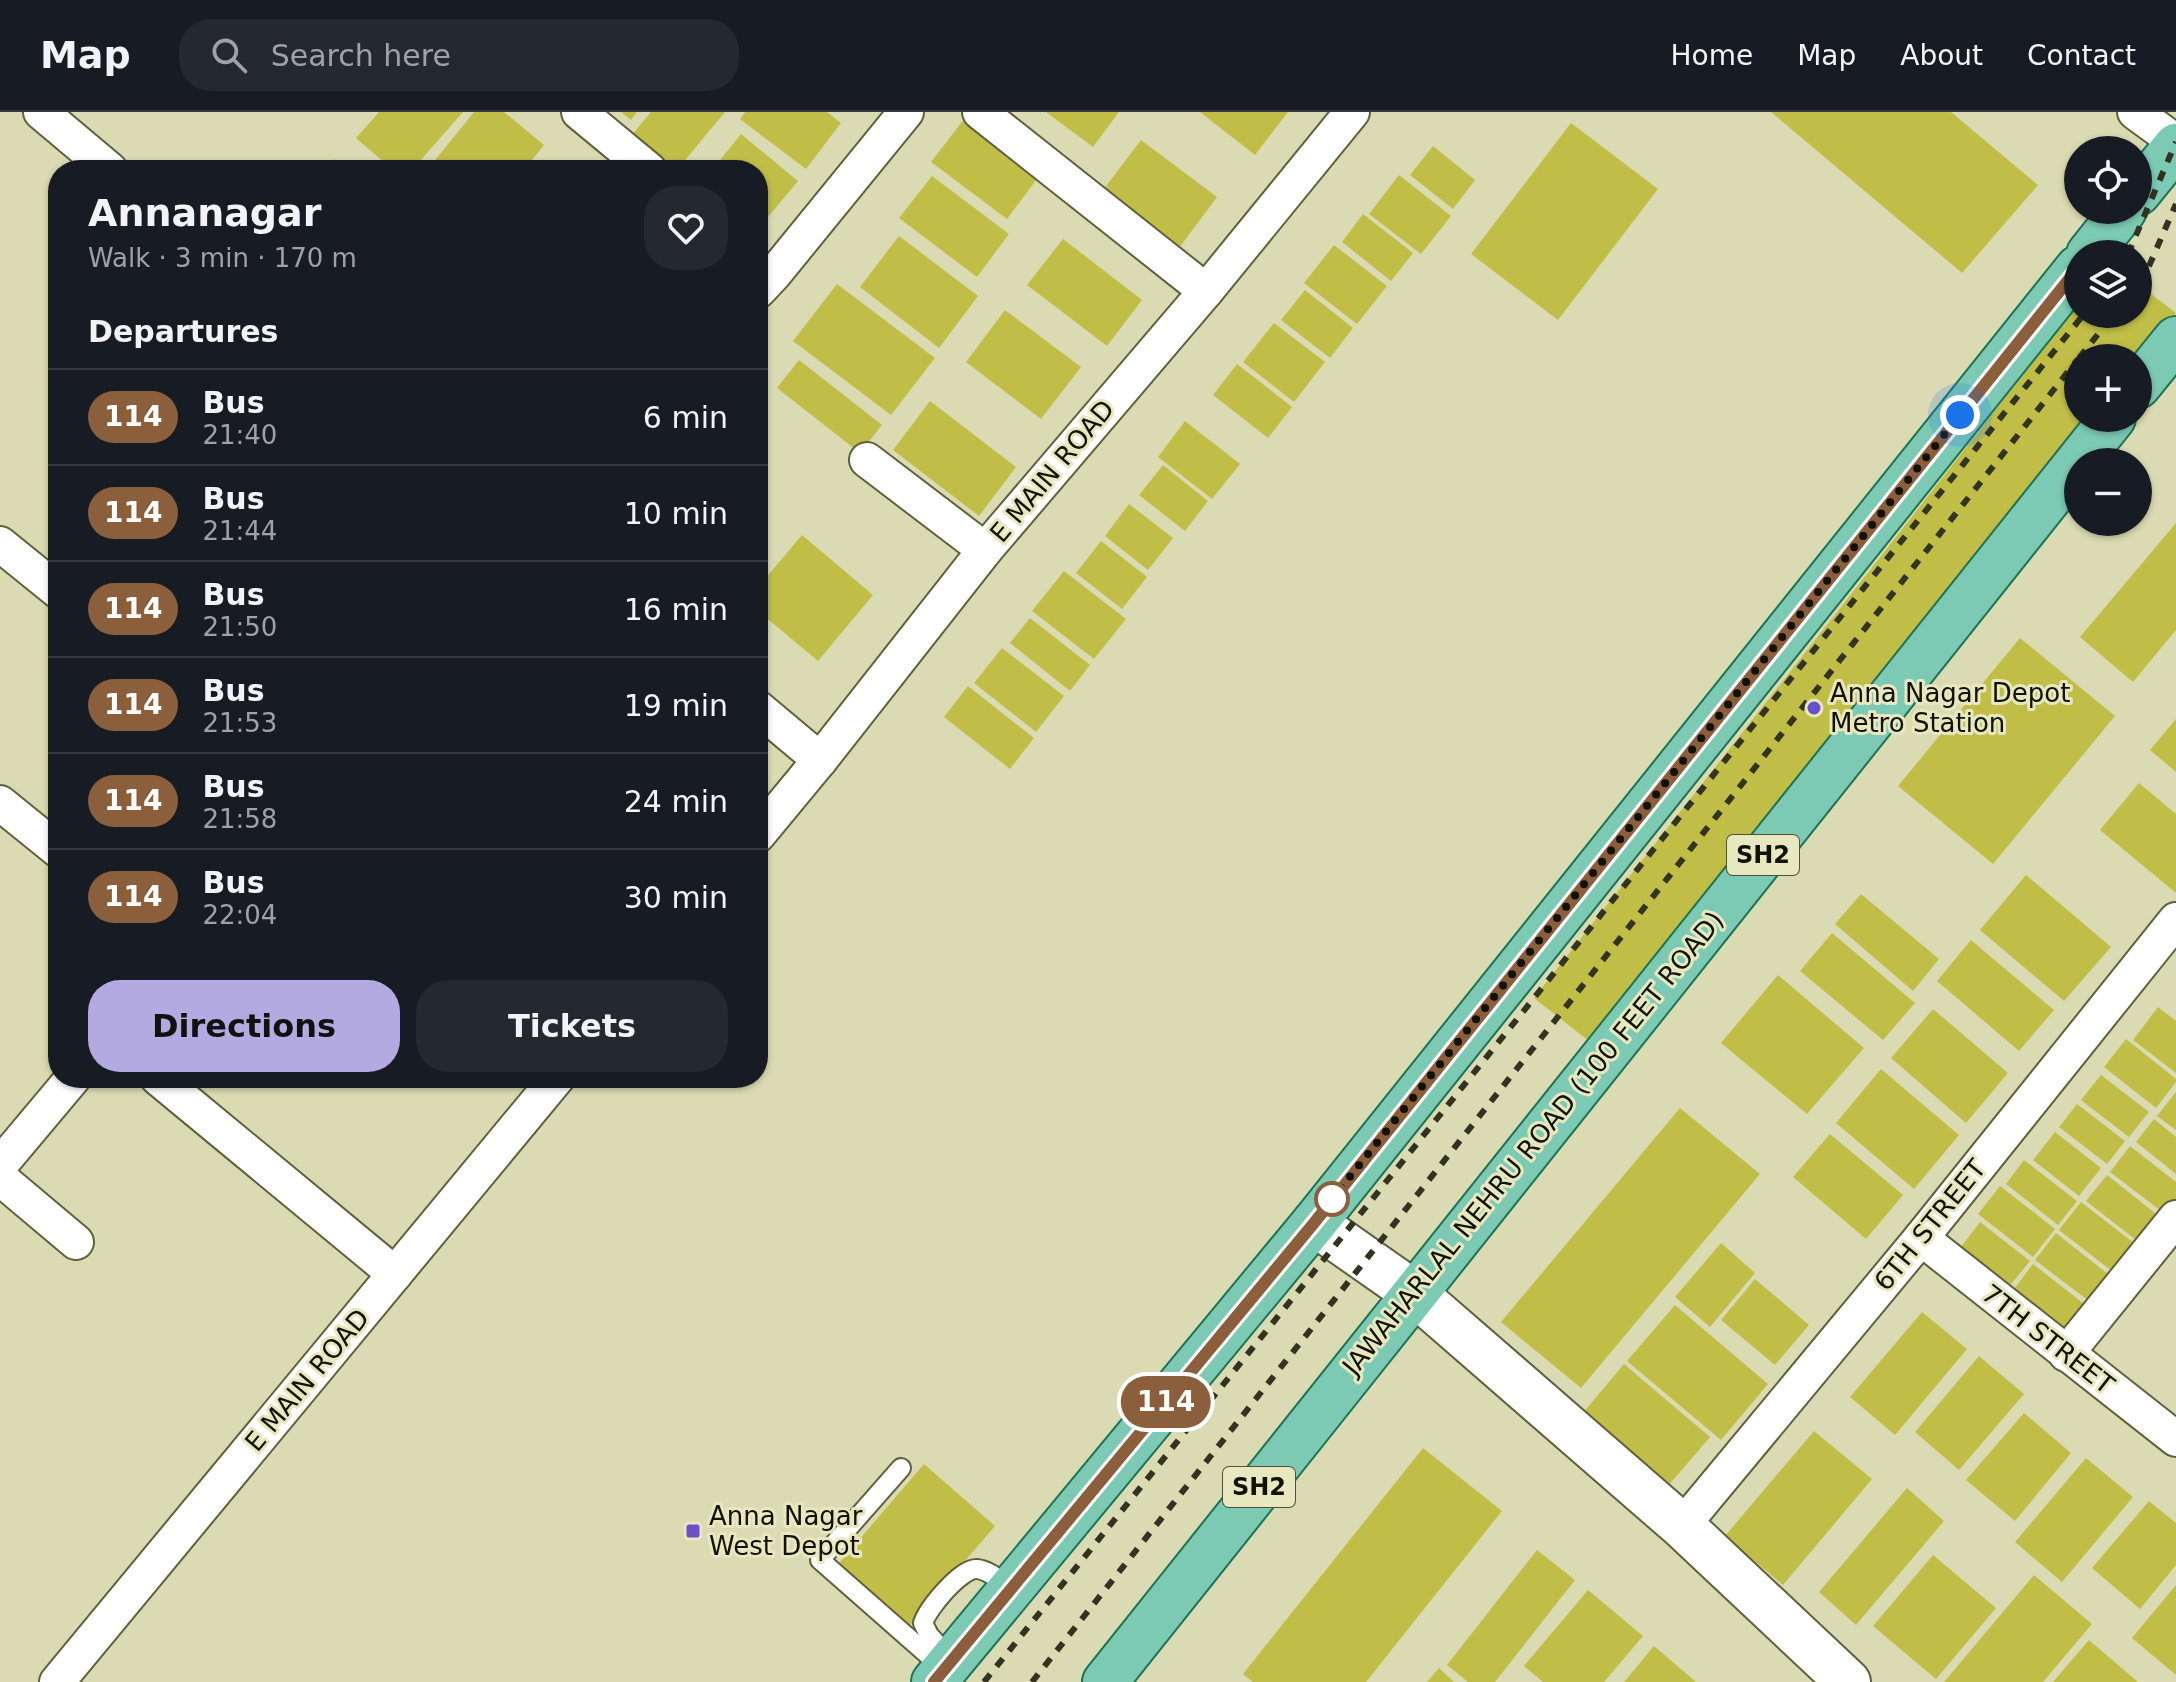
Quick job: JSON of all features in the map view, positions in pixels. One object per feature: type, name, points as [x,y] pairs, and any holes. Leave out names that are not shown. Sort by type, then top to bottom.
[{"type":"main road","points":[[2152,175],[2176,144]]},
{"type":"main road","points":[[2100,240],[2113,224]]},
{"type":"main road","points":[[943,1671],[1314,1223],[2064,286]]},
{"type":"main road","points":[[2152,369],[2176,339]]},
{"type":"main road","name":"JAWAHARLAL NEHRU ROAD (100 FEET ROAD)","points":[[1105,1682],[2102,432]]},
{"type":"street","points":[[41,112],[98,160]]},
{"type":"street","points":[[579,112],[637,160]]},
{"type":"street","points":[[768,269],[906,112]]},
{"type":"street","points":[[980,112],[1206,291]]},
{"type":"street","name":"E MAIN ROAD","points":[[768,823],[985,550],[1206,291],[1352,112]]},
{"type":"street","points":[[2135,112],[2176,144]]},
{"type":"street","points":[[867,460],[985,550]]},
{"type":"street","points":[[0,544],[48,583]]},
{"type":"street","points":[[768,716],[820,760]]},
{"type":"street","points":[[0,803],[48,842]]},
{"type":"street","name":"6TH STREET","points":[[1682,1526],[2171,937]]},
{"type":"street","points":[[0,1165],[65,1088]]},
{"type":"street","points":[[170,1088],[395,1274]]},
{"type":"street","name":"E MAIN ROAD","points":[[57,1682],[549,1088]]},
{"type":"street","points":[[0,1178],[76,1242]]},
{"type":"street","points":[[2066,1354],[2176,1218]]},
{"type":"street","points":[[1314,1223],[1414,1293],[1682,1526],[1848,1682]]},
{"type":"street","name":"7TH STREET","points":[[1921,1238],[2176,1439]]},
{"type":"lane","points":[[901,1468],[820,1560],[943,1671]]},
{"type":"building","points":[[379,112],[463,112],[421,160],[381,160],[356,138]]},
{"type":"building","points":[[474,112],[504,112],[544,145],[532,160],[435,160]]},
{"type":"building","points":[[621,112],[637,112],[631,120]]},
{"type":"building","points":[[651,112],[725,112],[685,160],[660,160],[631,136]]},
{"type":"building","points":[[745,112],[827,112],[841,123],[806,169],[740,119]]},
{"type":"building","points":[[1046,112],[1119,112],[1093,147]]},
{"type":"building","points":[[1200,112],[1288,112],[1255,155]]},
{"type":"building","points":[[1771,112],[1951,112],[2038,185],[1962,273]]},
{"type":"building","points":[[968,114],[1043,171],[1007,219],[931,162]]},
{"type":"building","points":[[1571,123],[1658,189],[1558,320],[1471,254]]},
{"type":"building","points":[[741,134],[798,181],[768,217],[768,160],[720,160]]},
{"type":"building","points":[[1141,140],[1217,197],[1176,252],[1100,194]]},
{"type":"building","points":[[1433,146],[1475,180],[1453,209],[1410,175]]},
{"type":"building","points":[[1399,175],[1451,216],[1421,254],[1369,214]]},
{"type":"building","points":[[932,176],[1009,234],[977,277],[899,218]]},
{"type":"building","points":[[1363,214],[1413,253],[1391,281],[1342,242]]},
{"type":"building","points":[[899,236],[978,296],[939,348],[860,287]]},
{"type":"building","points":[[1063,239],[1142,300],[1107,346],[1027,285]]},
{"type":"building","points":[[1334,245],[1387,286],[1357,324],[1304,283]]},
{"type":"building","points":[[837,284],[935,358],[891,415],[793,341]]},
{"type":"building","points":[[1305,290],[1353,328],[1330,358],[1281,320]]},
{"type":"building","name":"Anna Nagar Depot Metro Station","points":[[2152,295],[2176,313],[2151,344],[2064,344],[2064,432],[2083,432],[2070,448],[2064,448],[2064,456],[1599,1049],[1534,998],[2064,323],[2064,328],[2152,328]]},
{"type":"building","points":[[1005,310],[1081,367],[1041,419],[966,362]]},
{"type":"building","points":[[1274,323],[1325,362],[1294,402],[1243,362]]},
{"type":"building","points":[[799,360],[882,425],[860,453],[777,388]]},
{"type":"building","points":[[1237,364],[1292,407],[1268,438],[1213,395]]},
{"type":"building","points":[[930,401],[1016,467],[979,516],[893,450]]},
{"type":"building","points":[[1185,421],[1240,464],[1212,499],[1158,457]]},
{"type":"building","points":[[1163,465],[1208,501],[1185,531],[1139,495]]},
{"type":"building","points":[[1129,504],[1173,538],[1148,570],[1105,536]]},
{"type":"building","points":[[2176,523],[2176,630],[2133,682],[2080,637]]},
{"type":"building","points":[[802,535],[873,595],[818,661],[768,619],[768,575]]},
{"type":"building","points":[[1101,541],[1147,577],[1122,609],[1076,573]]},
{"type":"building","points":[[1064,571],[1126,619],[1094,659],[1032,611]]},
{"type":"building","points":[[1030,618],[1090,665],[1070,691],[1010,643]]},
{"type":"building","points":[[2020,638],[2115,716],[1993,864],[1898,786]]},
{"type":"building","points":[[1002,648],[1064,696],[1036,732],[974,683]]},
{"type":"building","points":[[968,686],[1034,738],[1010,769],[944,717]]},
{"type":"building","points":[[2176,719],[2176,772],[2150,750]]},
{"type":"building","points":[[2139,783],[2176,814],[2176,893],[2100,830]]},
{"type":"building","points":[[2026,875],[2111,947],[2064,1001],[1980,930]]},
{"type":"building","points":[[1861,894],[1939,959],[1913,991],[1835,924]]},
{"type":"building","points":[[1832,933],[1915,1003],[1883,1040],[1800,971]]},
{"type":"building","points":[[1971,940],[2054,1010],[2019,1051],[1937,981]]},
{"type":"building","points":[[1778,975],[1864,1048],[1807,1114],[1721,1043]]},
{"type":"building","points":[[2158,1007],[2176,1021],[2176,1073],[2133,1040]]},
{"type":"building","points":[[1933,1009],[2008,1073],[1966,1123],[1891,1058]]},
{"type":"building","points":[[2126,1039],[2176,1079],[2156,1108],[2104,1067]]},
{"type":"building","points":[[1881,1069],[1959,1135],[1914,1189],[1836,1123]]},
{"type":"building","points":[[2101,1075],[2149,1112],[2129,1137],[2081,1100]]},
{"type":"building","points":[[2176,1092],[2176,1130],[2157,1116]]},
{"type":"building","points":[[2077,1104],[2125,1141],[2107,1164],[2059,1127]]},
{"type":"building","points":[[1680,1108],[1760,1174],[1581,1388],[1501,1322]]},
{"type":"building","points":[[2154,1119],[2176,1137],[2176,1174],[2136,1142]]},
{"type":"building","points":[[2055,1132],[2101,1168],[2079,1196],[2033,1160]]},
{"type":"building","points":[[1830,1134],[1903,1195],[1866,1239],[1793,1177]]},
{"type":"building","points":[[2130,1146],[2176,1182],[2176,1200],[2165,1214],[2110,1172]]},
{"type":"building","points":[[2024,1160],[2077,1201],[2058,1225],[2006,1184]]},
{"type":"building","points":[[2107,1175],[2165,1221],[2145,1247],[2086,1201]]},
{"type":"building","points":[[2000,1186],[2055,1229],[2033,1257],[1978,1214]]},
{"type":"building","points":[[2081,1202],[2139,1247],[2117,1275],[2059,1230]]},
{"type":"building","points":[[1980,1222],[2030,1261],[2007,1289],[1958,1251]]},
{"type":"building","points":[[2056,1233],[2113,1278],[2093,1304],[2035,1260]]},
{"type":"building","points":[[1721,1243],[1755,1273],[1710,1327],[1675,1297]]},
{"type":"building","points":[[2033,1264],[2088,1307],[2065,1336],[2011,1293]]},
{"type":"building","points":[[1755,1279],[1809,1325],[1775,1365],[1721,1320]]},
{"type":"building","points":[[1675,1305],[1768,1384],[1721,1440],[1627,1361]]},
{"type":"building","points":[[1922,1312],[1967,1349],[1895,1435],[1850,1397]]},
{"type":"building","points":[[1979,1356],[2024,1394],[1959,1470],[1915,1432]]},
{"type":"building","points":[[1624,1364],[1710,1437],[1668,1486],[1582,1414]]},
{"type":"building","points":[[2024,1413],[2071,1453],[2015,1521],[1966,1480]]},
{"type":"building","points":[[1814,1431],[1872,1479],[1783,1585],[1725,1536]]},
{"type":"building","points":[[1423,1448],[1502,1511],[1366,1682],[1253,1682],[1243,1674]]},
{"type":"building","points":[[2086,1458],[2133,1497],[2062,1582],[2015,1542]]},
{"type":"building","points":[[924,1464],[995,1526],[905,1631],[834,1569]]},
{"type":"building","points":[[1907,1488],[1944,1521],[1856,1625],[1819,1592]]},
{"type":"building","points":[[2149,1501],[2176,1523],[2176,1565],[2140,1609],[2092,1568]]},
{"type":"building","points":[[1537,1550],[1575,1580],[1495,1682],[1468,1682],[1447,1665]]},
{"type":"building","points":[[1933,1555],[1996,1608],[1936,1679],[1873,1626]]},
{"type":"building","points":[[2034,1575],[2092,1624],[2043,1682],[1944,1682]]},
{"type":"building","points":[[2176,1585],[2176,1675],[2132,1638]]},
{"type":"building","points":[[1588,1590],[1643,1636],[1604,1682],[1543,1682],[1524,1666]]},
{"type":"building","points":[[2089,1640],[2138,1682],[2053,1682]]},
{"type":"building","points":[[1654,1646],[1696,1682],[1624,1682]]},
{"type":"building","points":[[1439,1668],[1454,1682],[1427,1682]]},
{"type":"railway","points":[[2134,240],[2176,142]]},
{"type":"railway","points":[[2152,259],[2176,204]]},
{"type":"railway","points":[[984,1682],[2073,328]]},
{"type":"railway","points":[[2090,344],[2103,328]]},
{"type":"railway","points":[[1032,1682],[2064,377]]},
{"type":"bus line","name":"114","points":[[934,1682],[1314,1223],[2064,286]]},
{"type":"place","name":"Anna Nagar Depot Metro Station","points":[[1814,708]]},
{"type":"place","name":"Anna Nagar West Depot","points":[[693,1531]]},
{"type":"route","points":[[1332,1199],[1960,415]]}]
